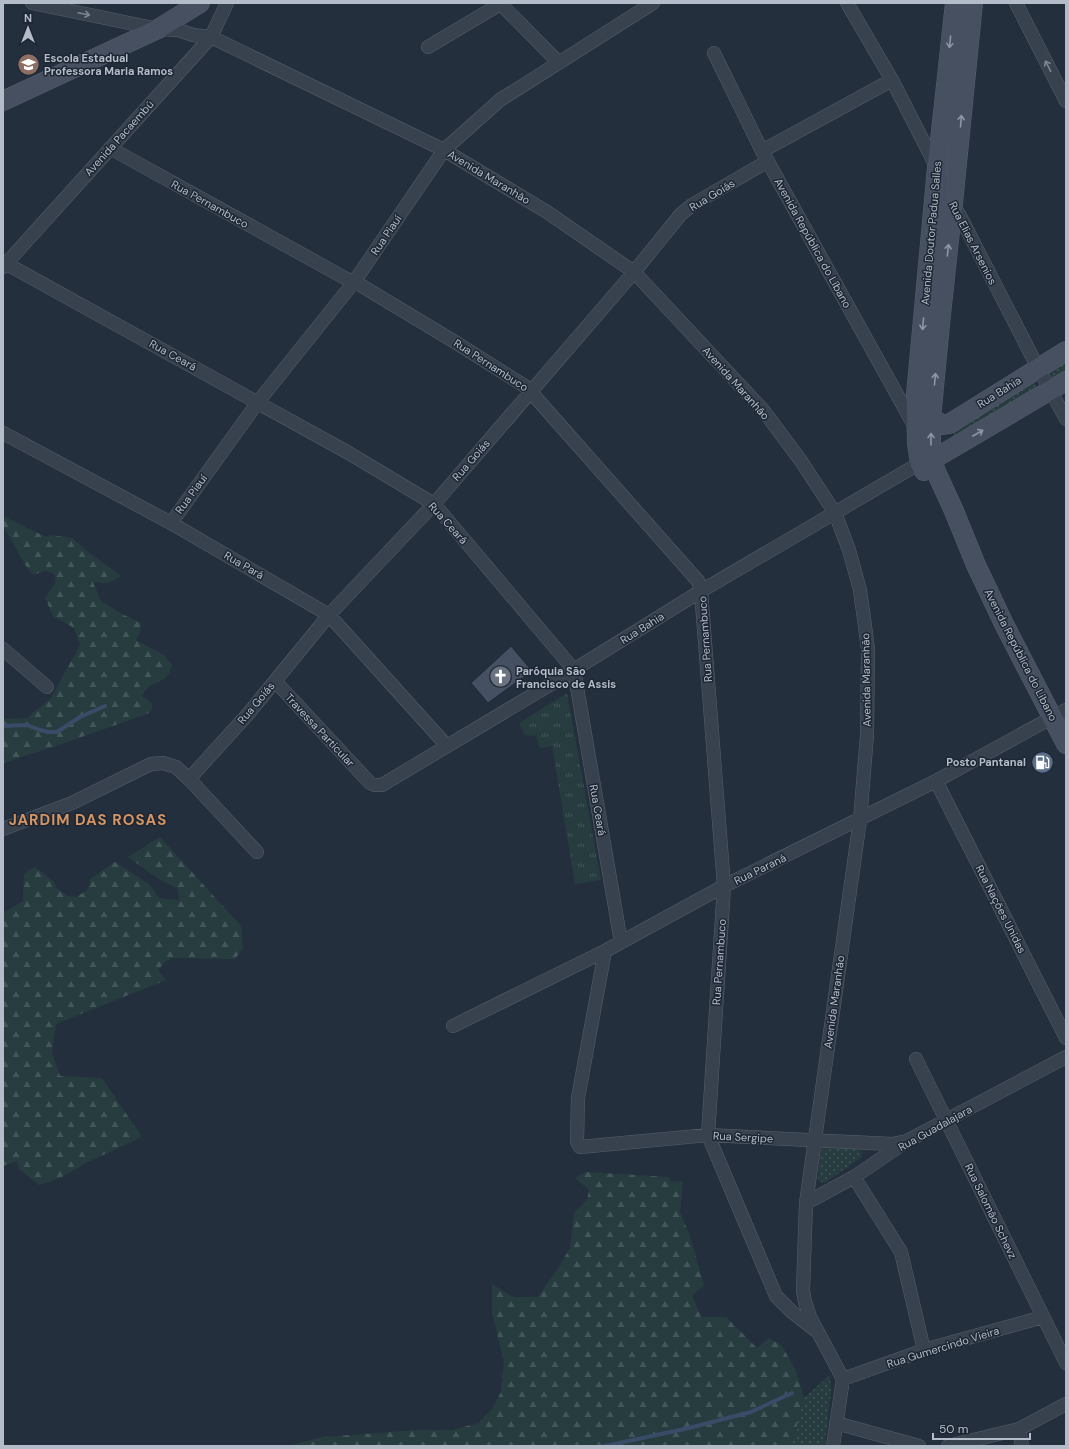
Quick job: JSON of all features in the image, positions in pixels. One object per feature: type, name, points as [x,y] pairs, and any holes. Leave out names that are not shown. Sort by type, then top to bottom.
[{"type":"main road","points":[[3,101],[158,29],[200,3]]},
{"type":"main road","name":"Avenida Doutor Padua Salles","points":[[926,462],[916,430],[916,396],[937,168],[955,3]]},
{"type":"main road","name":"Avenida Doutor Padua Salles","points":[[940,421],[941,314],[954,204],[973,3]]},
{"type":"main road","name":"Rua Bahia","points":[[940,421],[1038,368],[1066,351]]},
{"type":"main road","name":"Rua Bahia","points":[[926,462],[1059,385]]},
{"type":"main road","points":[[926,462],[931,437],[940,421],[947,431],[951,441],[959,444]]},
{"type":"main road","name":"Avenida República do Libano","points":[[926,462],[937,474],[954,511],[976,566],[1004,624],[1059,714],[1066,744]]},
{"type":"street","name":"Avenida Maranhão","points":[[32,3],[158,29],[178,30],[193,35],[211,37],[444,150],[547,212],[634,272],[763,410],[801,461],[834,513],[849,550],[860,590],[868,649],[867,735],[860,820],[806,1203],[803,1291],[807,1310],[817,1332],[843,1379]]},
{"type":"street","name":"Avenida Pacaembú","points":[[4,264],[211,37],[227,3]]},
{"type":"street","points":[[428,47],[501,3],[559,63]]},
{"type":"street","name":"Rua Piauí","points":[[171,523],[258,402],[354,282],[444,150],[495,104],[653,3]]},
{"type":"street","name":"Rua Elias Arsenios","points":[[847,3],[892,80],[937,168],[943,186],[954,204],[1038,368],[1059,385],[1066,419]]},
{"type":"street","points":[[1016,3],[1066,101]]},
{"type":"street","name":"Avenida República do Líbano","points":[[714,53],[765,156],[916,430]]},
{"type":"street","name":"Rua Goiás","points":[[189,779],[248,714],[329,615],[434,504],[634,272],[681,214],[765,156],[892,80]]},
{"type":"street","name":"Rua Pernambuco","points":[[110,148],[354,282],[455,342],[531,390],[537,399],[698,581],[701,591],[724,886],[708,1135],[776,1296],[792,1312],[817,1332]]},
{"type":"street","name":"Rua Ceará","points":[[4,264],[258,402],[347,452],[434,504],[574,670],[621,942]]},
{"type":"street","name":"Rua Pará","points":[[3,433],[171,523],[329,615],[447,746]]},
{"type":"street","name":"Rua Bahia","points":[[365,778],[370,783],[382,785],[574,670],[701,591],[834,513],[926,462]]},
{"type":"street","points":[[3,649],[47,687]]},
{"type":"street","name":"Travessa Particular","points":[[275,681],[365,778]]},
{"type":"street","name":"Rua Paraná","points":[[454,1026],[621,942],[724,886],[860,820],[936,781],[1059,714]]},
{"type":"street","points":[[3,829],[72,803],[151,764],[163,763],[176,767],[189,779],[257,852]]},
{"type":"street","name":"Rua Nações Unidas","points":[[936,781],[1066,1038]]},
{"type":"street","name":"Rua Sergipe","points":[[605,950],[578,1098],[577,1142],[580,1147],[708,1135],[892,1144],[907,1141]]},
{"type":"street","name":"Rua Guadalajara","points":[[806,1203],[854,1177],[907,1141],[1066,1057]]},
{"type":"street","name":"Rua Salomão Schevz","points":[[916,1059],[1066,1363]]},
{"type":"street","points":[[854,1177],[901,1252],[924,1350]]},
{"type":"street","name":"Rua Gumercindo Vieira","points":[[843,1379],[924,1350],[1044,1317]]},
{"type":"street","points":[[833,1446],[843,1379]]},
{"type":"street","points":[[948,1446],[1019,1429],[1066,1404]]},
{"type":"street","points":[[836,1423],[919,1446]]},
{"type":"street","points":[[1019,1429],[1022,1446]]},
{"type":"green space","points":[[1066,353],[1066,375],[1056,381],[1047,374]]},
{"type":"green space","points":[[1033,380],[1037,388],[955,436],[952,430]]},
{"type":"green space","points":[[3,516],[46,537],[50,535],[72,538],[121,576],[108,583],[93,582],[101,601],[122,614],[141,623],[140,632],[136,640],[164,655],[172,665],[166,677],[149,687],[142,696],[152,705],[152,710],[147,714],[3,763],[3,719],[27,718],[51,698],[80,645],[74,628],[53,616],[45,598],[55,583],[55,574],[45,571],[33,575],[26,566],[3,526]]},
{"type":"green space","points":[[567,693],[601,880],[575,884],[552,746],[540,748],[536,736],[525,735],[519,723]]},
{"type":"green space","points":[[160,837],[241,926],[243,948],[235,959],[172,958],[165,962],[158,970],[166,980],[56,1024],[52,1052],[60,1076],[102,1078],[142,1137],[88,1162],[60,1178],[39,1185],[19,1169],[17,1161],[3,1166],[3,913],[23,901],[24,875],[27,871],[35,867],[54,882],[57,888],[67,896],[76,897],[86,891],[89,886],[90,879],[115,862],[149,884],[159,898],[179,900],[178,889],[159,879],[128,857]]},
{"type":"green space","points":[[824,1147],[858,1149],[862,1153],[862,1157],[826,1182],[822,1182],[818,1178],[820,1153]]},
{"type":"green space","points":[[586,1172],[669,1177],[671,1182],[683,1181],[680,1212],[690,1236],[704,1286],[692,1295],[701,1317],[726,1317],[757,1348],[769,1338],[782,1346],[796,1371],[804,1398],[792,1446],[293,1446],[295,1444],[323,1437],[418,1430],[452,1430],[478,1423],[492,1409],[501,1392],[504,1361],[492,1313],[492,1284],[513,1297],[538,1297],[570,1248],[574,1213],[587,1200],[589,1190],[575,1178]]},
{"type":"green space","points":[[830,1375],[831,1391],[825,1446],[792,1446],[804,1398]]},
{"type":"building","name":"Paróquia São Francisco de Assis","points":[[511,646],[532,671],[488,703],[471,683]]},
{"type":"waterway","points":[[3,726],[27,725],[48,732],[57,732],[80,717],[105,706]]},
{"type":"waterway","points":[[605,1446],[689,1428],[751,1412],[792,1393]]},
{"type":"place","name":"Escola Estadual Professora Maria Ramos","points":[[29,64]]},
{"type":"place","name":"Paróquia São Francisco de Assis","points":[[501,677]]},
{"type":"place","name":"Posto Pantanal","points":[[1042,762]]},
{"type":"district","name":"JARDIM DAS ROSAS","points":[[88,820]]}]
